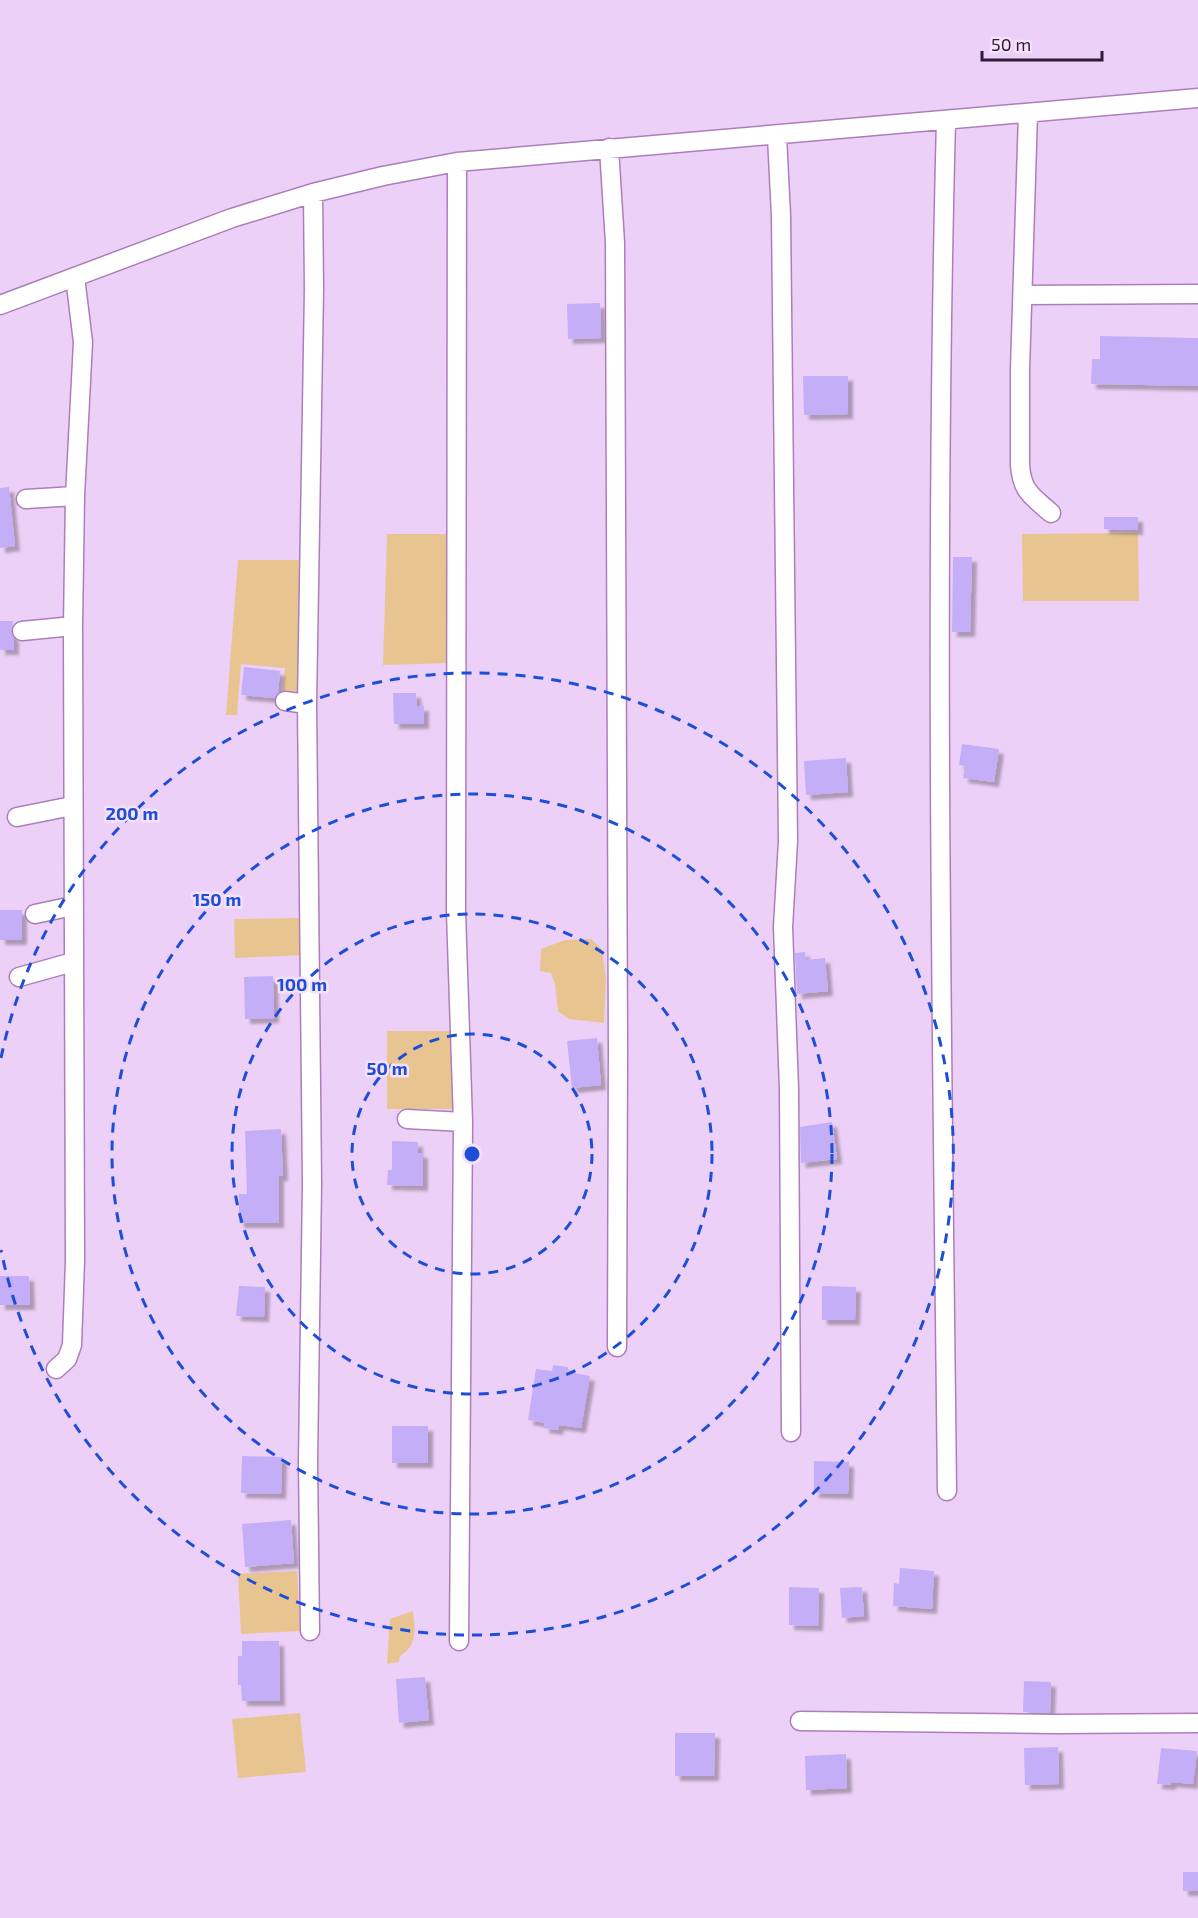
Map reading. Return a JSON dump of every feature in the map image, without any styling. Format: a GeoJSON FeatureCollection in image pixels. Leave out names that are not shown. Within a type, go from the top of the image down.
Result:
{"type":"FeatureCollection","features":[{"type":"Feature","properties":{"kind":"street"},"geometry":{"type":"LineString","coordinates":[[0,305],[232,219],[313,193],[383,176],[457,162],[1198,98]]}},
{"type":"Feature","properties":{"kind":"street"},"geometry":{"type":"LineString","coordinates":[[1028,113],[1020,370],[1021,480],[1028,493],[1051,513]]}},
{"type":"Feature","properties":{"kind":"street"},"geometry":{"type":"LineString","coordinates":[[945,120],[941,308],[939,657],[947,1491]]}},
{"type":"Feature","properties":{"kind":"street"},"geometry":{"type":"LineString","coordinates":[[777,136],[781,216],[788,817],[783,927],[789,1089],[791,1432]]}},
{"type":"Feature","properties":{"kind":"street"},"geometry":{"type":"LineString","coordinates":[[609,148],[615,243],[617,1347]]}},
{"type":"Feature","properties":{"kind":"street"},"geometry":{"type":"LineString","coordinates":[[457,162],[456,912],[463,1122],[459,1641]]}},
{"type":"Feature","properties":{"kind":"street"},"geometry":{"type":"LineString","coordinates":[[310,1631],[308,1462],[312,1183],[307,704],[314,289],[313,193]]}},
{"type":"Feature","properties":{"kind":"street"},"geometry":{"type":"LineString","coordinates":[[56,1369],[67,1359],[72,1345],[74,1313],[73,626],[75,496],[83,342],[75,277]]}},
{"type":"Feature","properties":{"kind":"street"},"geometry":{"type":"LineString","coordinates":[[1023,295],[1198,294]]}},
{"type":"Feature","properties":{"kind":"street"},"geometry":{"type":"LineString","coordinates":[[26,499],[75,496]]}},
{"type":"Feature","properties":{"kind":"street"},"geometry":{"type":"LineString","coordinates":[[21,631],[73,626]]}},
{"type":"Feature","properties":{"kind":"street"},"geometry":{"type":"LineString","coordinates":[[285,701],[307,704]]}},
{"type":"Feature","properties":{"kind":"street"},"geometry":{"type":"LineString","coordinates":[[17,817],[72,806]]}},
{"type":"Feature","properties":{"kind":"street"},"geometry":{"type":"LineString","coordinates":[[35,914],[73,906]]}},
{"type":"Feature","properties":{"kind":"street"},"geometry":{"type":"LineString","coordinates":[[19,977],[73,962]]}},
{"type":"Feature","properties":{"kind":"street"},"geometry":{"type":"LineString","coordinates":[[407,1119],[463,1122]]}},
{"type":"Feature","properties":{"kind":"street"},"geometry":{"type":"LineString","coordinates":[[800,1721],[1198,1723]]}},
{"type":"Feature","properties":{"kind":"shaded area"},"geometry":{"type":"Polygon","coordinates":[[[1138,533],[1139,601],[1023,601],[1022,534],[1138,533]]]}},
{"type":"Feature","properties":{"kind":"shaded area"},"geometry":{"type":"Polygon","coordinates":[[[387,534],[450,534],[452,663],[383,665],[387,534]]]}},
{"type":"Feature","properties":{"kind":"shaded area"},"geometry":{"type":"Polygon","coordinates":[[[238,560],[301,560],[299,692],[283,690],[285,668],[241,664],[237,715],[226,715],[238,560]]]}},
{"type":"Feature","properties":{"kind":"shaded area"},"geometry":{"type":"Polygon","coordinates":[[[304,918],[304,955],[235,958],[234,919],[304,918]]]}},
{"type":"Feature","properties":{"kind":"shaded area"},"geometry":{"type":"Polygon","coordinates":[[[591,939],[602,949],[606,978],[604,1023],[569,1019],[558,1011],[555,984],[551,973],[540,971],[541,949],[565,940],[591,939]]]}},
{"type":"Feature","properties":{"kind":"shaded area"},"geometry":{"type":"Polygon","coordinates":[[[387,1031],[454,1031],[453,1109],[387,1109],[387,1031]]]}},
{"type":"Feature","properties":{"kind":"shaded area"},"geometry":{"type":"Polygon","coordinates":[[[297,1571],[300,1631],[241,1634],[238,1574],[297,1571]]]}},
{"type":"Feature","properties":{"kind":"shaded area"},"geometry":{"type":"Polygon","coordinates":[[[413,1611],[415,1630],[413,1642],[400,1656],[399,1662],[387,1664],[390,1619],[413,1611]]]}},
{"type":"Feature","properties":{"kind":"shaded area"},"geometry":{"type":"Polygon","coordinates":[[[300,1713],[306,1772],[238,1778],[232,1719],[300,1713]]]}},
{"type":"Feature","properties":{"kind":"building"},"geometry":{"type":"Polygon","coordinates":[[[600,303],[601,338],[568,339],[567,304],[600,303]]]}},
{"type":"Feature","properties":{"kind":"building"},"geometry":{"type":"Polygon","coordinates":[[[1100,336],[1198,338],[1198,386],[1091,384],[1092,359],[1100,359],[1100,336]]]}},
{"type":"Feature","properties":{"kind":"building"},"geometry":{"type":"Polygon","coordinates":[[[803,376],[848,376],[848,414],[804,415],[803,376]]]}},
{"type":"Feature","properties":{"kind":"building"},"geometry":{"type":"Polygon","coordinates":[[[9,487],[15,546],[0,548],[0,488],[9,487]]]}},
{"type":"Feature","properties":{"kind":"building"},"geometry":{"type":"Polygon","coordinates":[[[1104,517],[1138,517],[1138,530],[1104,529],[1104,517]]]}},
{"type":"Feature","properties":{"kind":"building"},"geometry":{"type":"Polygon","coordinates":[[[953,557],[972,557],[970,632],[952,632],[953,557]]]}},
{"type":"Feature","properties":{"kind":"building"},"geometry":{"type":"Polygon","coordinates":[[[0,621],[13,621],[11,632],[14,638],[14,650],[0,650],[0,621]]]}},
{"type":"Feature","properties":{"kind":"building"},"geometry":{"type":"Polygon","coordinates":[[[244,667],[280,671],[278,693],[274,698],[241,695],[244,667]]]}},
{"type":"Feature","properties":{"kind":"building"},"geometry":{"type":"Polygon","coordinates":[[[393,693],[416,693],[417,706],[424,706],[424,724],[394,724],[393,693]]]}},
{"type":"Feature","properties":{"kind":"building"},"geometry":{"type":"Polygon","coordinates":[[[962,744],[999,749],[994,782],[963,778],[965,766],[959,765],[962,744]]]}},
{"type":"Feature","properties":{"kind":"building"},"geometry":{"type":"Polygon","coordinates":[[[846,758],[848,792],[806,795],[804,761],[846,758]]]}},
{"type":"Feature","properties":{"kind":"building"},"geometry":{"type":"Polygon","coordinates":[[[0,910],[22,910],[22,940],[0,940],[0,910]]]}},
{"type":"Feature","properties":{"kind":"building"},"geometry":{"type":"Polygon","coordinates":[[[805,952],[806,960],[825,958],[828,991],[797,994],[795,953],[805,952]]]}},
{"type":"Feature","properties":{"kind":"building"},"geometry":{"type":"Polygon","coordinates":[[[273,976],[274,1018],[245,1019],[244,977],[273,976]]]}},
{"type":"Feature","properties":{"kind":"building"},"geometry":{"type":"Polygon","coordinates":[[[597,1038],[601,1085],[572,1088],[567,1041],[597,1038]]]}},
{"type":"Feature","properties":{"kind":"building"},"geometry":{"type":"Polygon","coordinates":[[[832,1122],[837,1159],[801,1163],[800,1127],[832,1122]]]}},
{"type":"Feature","properties":{"kind":"building"},"geometry":{"type":"Polygon","coordinates":[[[281,1129],[283,1176],[279,1176],[279,1223],[239,1223],[239,1194],[247,1194],[245,1131],[281,1129]]]}},
{"type":"Feature","properties":{"kind":"building"},"geometry":{"type":"Polygon","coordinates":[[[392,1141],[418,1142],[418,1153],[423,1153],[423,1186],[387,1185],[388,1170],[392,1170],[392,1141]]]}},
{"type":"Feature","properties":{"kind":"building"},"geometry":{"type":"Polygon","coordinates":[[[0,1276],[29,1276],[30,1305],[0,1305],[0,1276]]]}},
{"type":"Feature","properties":{"kind":"building"},"geometry":{"type":"Polygon","coordinates":[[[239,1286],[265,1287],[264,1317],[236,1316],[239,1286]]]}},
{"type":"Feature","properties":{"kind":"building"},"geometry":{"type":"Polygon","coordinates":[[[822,1286],[856,1287],[855,1320],[822,1320],[822,1286]]]}},
{"type":"Feature","properties":{"kind":"building"},"geometry":{"type":"Polygon","coordinates":[[[553,1365],[568,1367],[568,1372],[590,1376],[581,1428],[559,1425],[558,1430],[544,1428],[545,1423],[528,1420],[536,1369],[552,1371],[553,1365]]]}},
{"type":"Feature","properties":{"kind":"building"},"geometry":{"type":"Polygon","coordinates":[[[392,1426],[428,1426],[428,1463],[392,1463],[392,1426]]]}},
{"type":"Feature","properties":{"kind":"building"},"geometry":{"type":"Polygon","coordinates":[[[242,1456],[282,1457],[281,1494],[241,1493],[242,1456]]]}},
{"type":"Feature","properties":{"kind":"building"},"geometry":{"type":"Polygon","coordinates":[[[814,1461],[849,1462],[848,1494],[814,1493],[814,1461]]]}},
{"type":"Feature","properties":{"kind":"building"},"geometry":{"type":"Polygon","coordinates":[[[291,1520],[294,1563],[245,1567],[242,1524],[291,1520]]]}},
{"type":"Feature","properties":{"kind":"building"},"geometry":{"type":"Polygon","coordinates":[[[900,1568],[934,1571],[932,1609],[893,1606],[894,1583],[899,1584],[900,1568]]]}},
{"type":"Feature","properties":{"kind":"building"},"geometry":{"type":"Polygon","coordinates":[[[789,1587],[819,1588],[818,1626],[789,1625],[789,1587]]]}},
{"type":"Feature","properties":{"kind":"building"},"geometry":{"type":"Polygon","coordinates":[[[862,1587],[864,1616],[842,1618],[840,1588],[862,1587]]]}},
{"type":"Feature","properties":{"kind":"building"},"geometry":{"type":"Polygon","coordinates":[[[242,1641],[279,1641],[280,1701],[242,1701],[241,1685],[238,1685],[238,1656],[242,1656],[242,1641]]]}},
{"type":"Feature","properties":{"kind":"building"},"geometry":{"type":"Polygon","coordinates":[[[425,1677],[429,1720],[399,1723],[396,1679],[425,1677]]]}},
{"type":"Feature","properties":{"kind":"building"},"geometry":{"type":"Polygon","coordinates":[[[1024,1681],[1051,1682],[1050,1713],[1023,1712],[1024,1681]]]}},
{"type":"Feature","properties":{"kind":"building"},"geometry":{"type":"Polygon","coordinates":[[[675,1733],[715,1733],[714,1776],[675,1776],[675,1733]]]}},
{"type":"Feature","properties":{"kind":"building"},"geometry":{"type":"Polygon","coordinates":[[[1058,1747],[1059,1784],[1025,1785],[1024,1748],[1058,1747]]]}},
{"type":"Feature","properties":{"kind":"building"},"geometry":{"type":"Polygon","coordinates":[[[1161,1748],[1197,1751],[1193,1784],[1171,1782],[1171,1785],[1157,1784],[1161,1748]]]}},
{"type":"Feature","properties":{"kind":"building"},"geometry":{"type":"Polygon","coordinates":[[[846,1754],[847,1788],[806,1790],[805,1756],[846,1754]]]}},
{"type":"Feature","properties":{"kind":"building"},"geometry":{"type":"Polygon","coordinates":[[[1183,1872],[1198,1872],[1198,1891],[1183,1891],[1183,1872]]]}}]}
